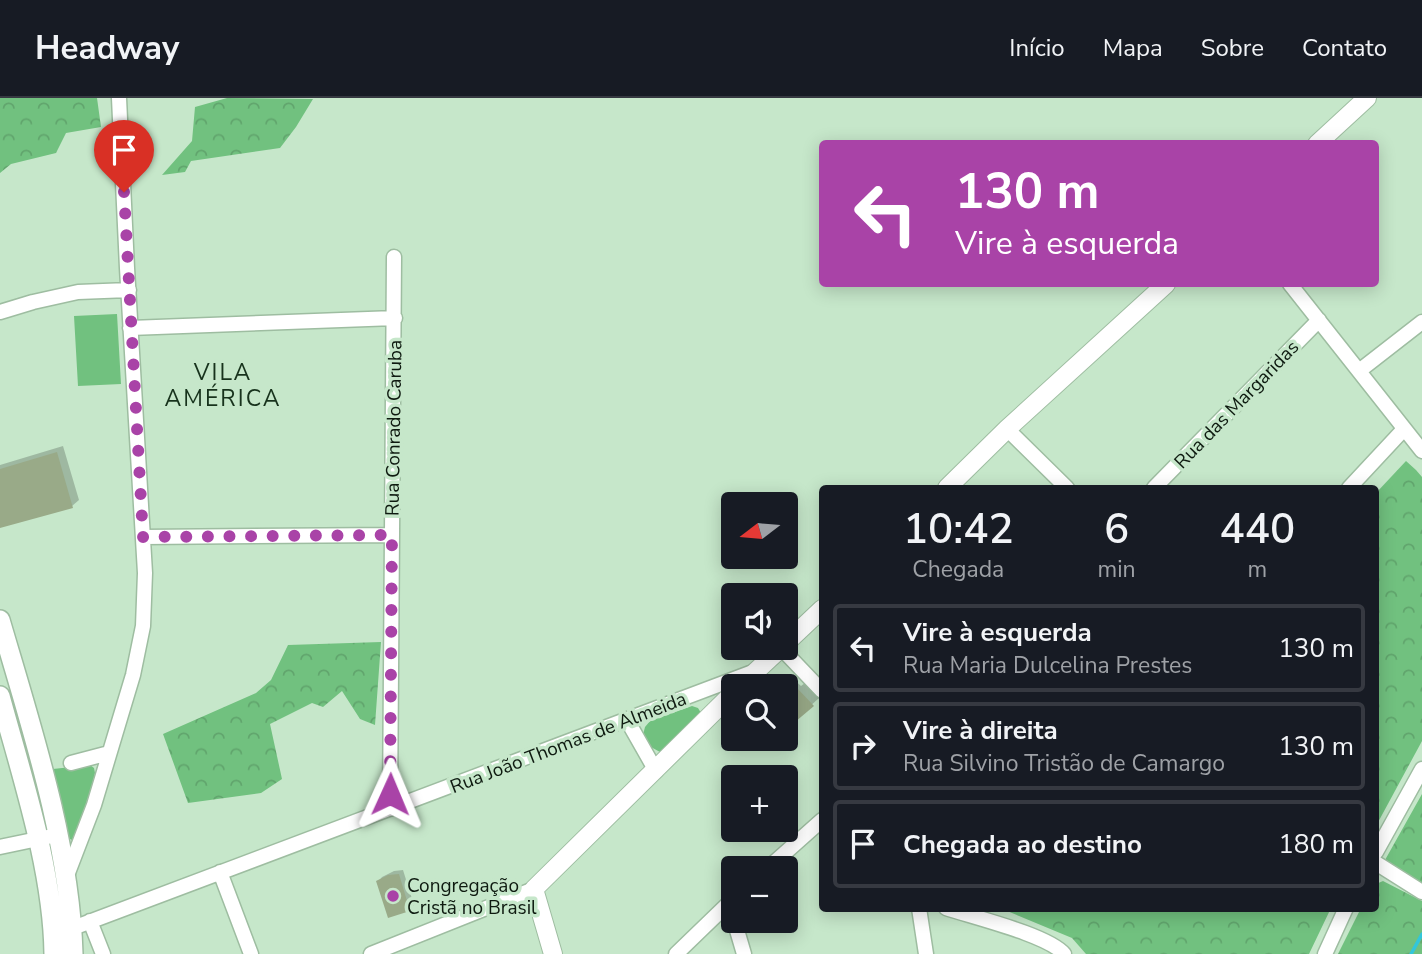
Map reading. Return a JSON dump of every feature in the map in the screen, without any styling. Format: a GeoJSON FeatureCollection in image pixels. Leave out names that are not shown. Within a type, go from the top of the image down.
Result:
{"type":"FeatureCollection","features":[{"type":"Feature","properties":{"kind":"main road"},"geometry":{"type":"LineString","coordinates":[[0,620],[8,677],[44,778],[48,837],[47,883],[68,935]]}},
{"type":"Feature","properties":{"kind":"main road"},"geometry":{"type":"LineString","coordinates":[[0,696],[48,837],[66,879],[68,935],[72,954]]}},
{"type":"Feature","properties":{"kind":"street"},"geometry":{"type":"LineString","coordinates":[[66,879],[94,805],[133,675],[143,626],[145,573],[119,98]]}},
{"type":"Feature","properties":{"kind":"street"},"geometry":{"type":"LineString","coordinates":[[1321,140],[1367,98]]}},
{"type":"Feature","properties":{"kind":"street","name":"Rua Conrado Caruba"},"geometry":{"type":"LineString","coordinates":[[390,809],[394,257]]}},
{"type":"Feature","properties":{"kind":"street"},"geometry":{"type":"LineString","coordinates":[[950,485],[1007,429],[1163,287]]}},
{"type":"Feature","properties":{"kind":"street"},"geometry":{"type":"LineString","coordinates":[[1292,287],[1422,451]]}},
{"type":"Feature","properties":{"kind":"street"},"geometry":{"type":"LineString","coordinates":[[0,312],[79,292],[129,290]]}},
{"type":"Feature","properties":{"kind":"street"},"geometry":{"type":"LineString","coordinates":[[130,328],[394,318]]}},
{"type":"Feature","properties":{"kind":"street","name":"Rua das Margaridas"},"geometry":{"type":"LineString","coordinates":[[1157,485],[1319,320]]}},
{"type":"Feature","properties":{"kind":"street"},"geometry":{"type":"LineString","coordinates":[[1359,371],[1422,322]]}},
{"type":"Feature","properties":{"kind":"street"},"geometry":{"type":"LineString","coordinates":[[1007,429],[1064,485]]}},
{"type":"Feature","properties":{"kind":"street"},"geometry":{"type":"LineString","coordinates":[[1352,485],[1404,429]]}},
{"type":"Feature","properties":{"kind":"street"},"geometry":{"type":"LineString","coordinates":[[143,537],[392,535]]}},
{"type":"Feature","properties":{"kind":"street"},"geometry":{"type":"LineString","coordinates":[[798,632],[819,612]]}},
{"type":"Feature","properties":{"kind":"street","name":"Rua João Thomas de Almeida"},"geometry":{"type":"LineString","coordinates":[[68,935],[220,873],[754,672],[768,660]]}},
{"type":"Feature","properties":{"kind":"street"},"geometry":{"type":"LineString","coordinates":[[792,660],[819,688]]}},
{"type":"Feature","properties":{"kind":"street"},"geometry":{"type":"LineString","coordinates":[[371,954],[390,950],[534,889],[721,705]]}},
{"type":"Feature","properties":{"kind":"street"},"geometry":{"type":"LineString","coordinates":[[627,720],[656,771]]}},
{"type":"Feature","properties":{"kind":"street"},"geometry":{"type":"LineString","coordinates":[[71,763],[109,753]]}},
{"type":"Feature","properties":{"kind":"street"},"geometry":{"type":"LineString","coordinates":[[1379,847],[1422,769]]}},
{"type":"Feature","properties":{"kind":"street"},"geometry":{"type":"LineString","coordinates":[[782,856],[819,823]]}},
{"type":"Feature","properties":{"kind":"street"},"geometry":{"type":"LineString","coordinates":[[0,847],[48,837]]}},
{"type":"Feature","properties":{"kind":"street"},"geometry":{"type":"LineString","coordinates":[[1379,865],[1422,892]]}},
{"type":"Feature","properties":{"kind":"street"},"geometry":{"type":"LineString","coordinates":[[220,873],[251,954]]}},
{"type":"Feature","properties":{"kind":"street"},"geometry":{"type":"LineString","coordinates":[[534,889],[553,954]]}},
{"type":"Feature","properties":{"kind":"street"},"geometry":{"type":"LineString","coordinates":[[676,954],[721,911]]}},
{"type":"Feature","properties":{"kind":"street"},"geometry":{"type":"LineString","coordinates":[[920,912],[926,954]]}},
{"type":"Feature","properties":{"kind":"street"},"geometry":{"type":"LineString","coordinates":[[958,912],[1042,939],[1064,954]]}},
{"type":"Feature","properties":{"kind":"street"},"geometry":{"type":"LineString","coordinates":[[1325,954],[1344,912]]}},
{"type":"Feature","properties":{"kind":"street"},"geometry":{"type":"LineString","coordinates":[[738,933],[744,954]]}},
{"type":"Feature","properties":{"kind":"street"},"geometry":{"type":"LineString","coordinates":[[68,935],[103,954]]}},
{"type":"Feature","properties":{"kind":"green space"},"geometry":{"type":"Polygon","coordinates":[[[0,98],[97,98],[101,127],[66,133],[56,153],[11,164],[0,173],[0,98]]]}},
{"type":"Feature","properties":{"kind":"green space"},"geometry":{"type":"Polygon","coordinates":[[[227,98],[313,99],[280,148],[191,161],[185,172],[162,175],[192,141],[195,107],[227,98]]]}},
{"type":"Feature","properties":{"kind":"green space"},"geometry":{"type":"Polygon","coordinates":[[[117,314],[121,384],[78,386],[74,316],[117,314]]]}},
{"type":"Feature","properties":{"kind":"green space"},"geometry":{"type":"Polygon","coordinates":[[[1406,461],[1422,477],[1422,741],[1379,820],[1379,490],[1406,461]]]}},
{"type":"Feature","properties":{"kind":"green space"},"geometry":{"type":"Polygon","coordinates":[[[381,642],[375,725],[360,719],[342,691],[323,707],[312,703],[270,724],[282,779],[261,793],[188,803],[163,734],[256,693],[271,680],[288,645],[381,642]]]}},
{"type":"Feature","properties":{"kind":"green space"},"geometry":{"type":"Polygon","coordinates":[[[692,706],[698,708],[701,713],[668,750],[660,752],[649,746],[643,735],[650,721],[692,706]]]}},
{"type":"Feature","properties":{"kind":"green space"},"geometry":{"type":"Polygon","coordinates":[[[90,765],[95,773],[80,835],[72,840],[66,837],[53,769],[90,765]]]}},
{"type":"Feature","properties":{"kind":"green space"},"geometry":{"type":"Polygon","coordinates":[[[1422,794],[1422,885],[1387,864],[1385,860],[1422,794]]]}},
{"type":"Feature","properties":{"kind":"green space"},"geometry":{"type":"Polygon","coordinates":[[[1383,881],[1422,901],[1422,954],[1338,954],[1359,912],[1379,912],[1379,883],[1383,881]]]}},
{"type":"Feature","properties":{"kind":"green space"},"geometry":{"type":"Polygon","coordinates":[[[1010,912],[1329,912],[1309,954],[1086,954],[1072,938],[1010,912]]]}},
{"type":"Feature","properties":{"kind":"building"},"geometry":{"type":"Polygon","coordinates":[[[57,452],[73,508],[0,528],[0,469],[57,452]]]}},
{"type":"Feature","properties":{"kind":"building"},"geometry":{"type":"Polygon","coordinates":[[[798,689],[814,706],[798,719],[798,689]]]}},
{"type":"Feature","properties":{"kind":"building","name":"Congregação Cristã no Brasil"},"geometry":{"type":"Polygon","coordinates":[[[399,874],[410,911],[388,918],[376,881],[388,875],[399,874]]]}},
{"type":"Feature","properties":{"kind":"waterway"},"geometry":{"type":"LineString","coordinates":[[1411,954],[1422,934]]}},
{"type":"Feature","properties":{"kind":"place","name":"Congregação Cristã no Brasil"},"geometry":{"type":"Point","coordinates":[393,896]}},
{"type":"Feature","properties":{"kind":"district","name":"VILA AMÉRICA"},"geometry":{"type":"Point","coordinates":[223,385]}},
{"type":"Feature","properties":{"kind":"route"},"geometry":{"type":"LineString","coordinates":[[124,192],[143,537],[392,535],[390,794]]}}]}
